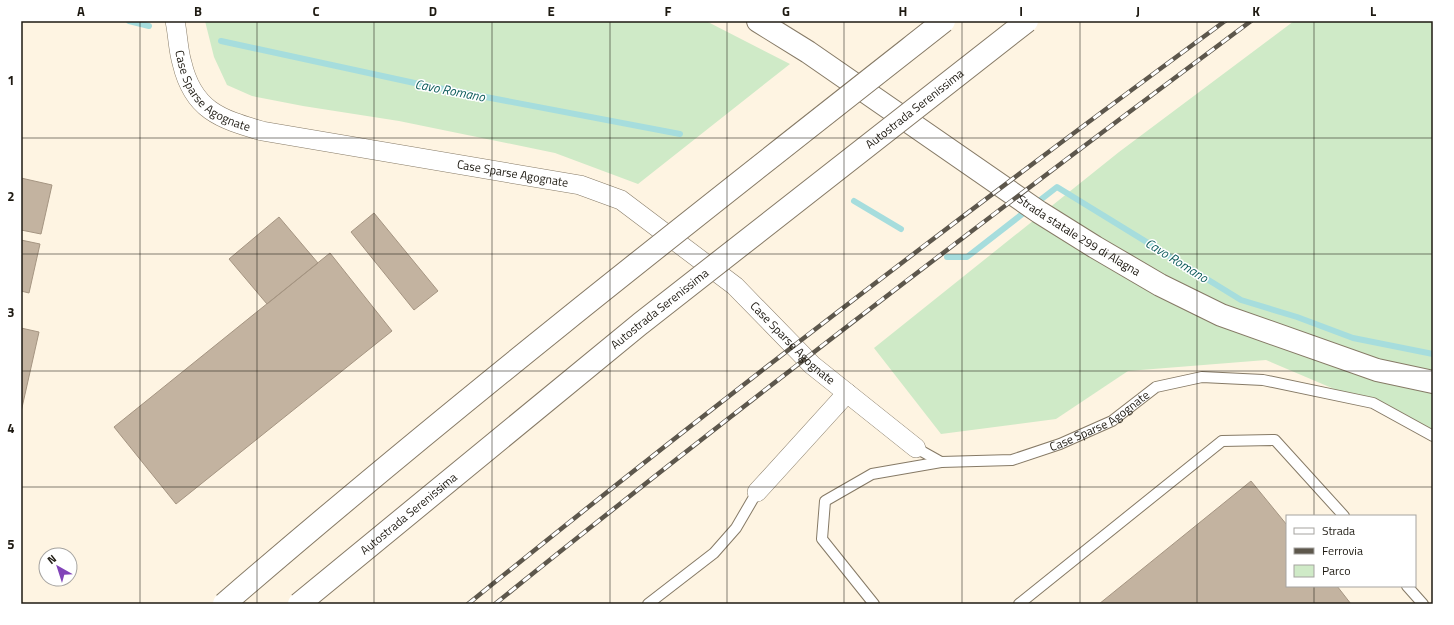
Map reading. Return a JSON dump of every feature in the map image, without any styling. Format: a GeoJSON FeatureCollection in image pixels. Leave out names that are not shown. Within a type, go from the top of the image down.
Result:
{"type":"FeatureCollection","features":[{"type":"Feature","properties":{"kind":"main road","name":"Strada statale 299 di Alagna"},"geometry":{"type":"LineString","coordinates":[[758,21],[808,52],[1031,207],[1160,286],[1221,315],[1377,370],[1433,382]]}},
{"type":"Feature","properties":{"kind":"main road"},"geometry":{"type":"LineString","coordinates":[[224,604],[610,284],[944,21]]}},
{"type":"Feature","properties":{"kind":"main road","name":"Autostrada Serenissima"},"geometry":{"type":"LineString","coordinates":[[299,604],[640,324],[1027,21]]}},
{"type":"Feature","properties":{"kind":"street","name":"Case Sparse Agognate"},"geometry":{"type":"LineString","coordinates":[[175,21],[182,63],[191,90],[209,110],[229,122],[262,132],[580,185],[621,200],[735,286],[812,365],[916,448]]}},
{"type":"Feature","properties":{"kind":"street","name":"Case Sparse Agognate"},"geometry":{"type":"LineString","coordinates":[[757,492],[848,393]]}},
{"type":"Feature","properties":{"kind":"lane","name":"Case Sparse Agognate"},"geometry":{"type":"LineString","coordinates":[[916,448],[941,462],[1012,460],[1060,444],[1112,421],[1156,388],[1202,376],[1262,380],[1373,403],[1433,436]]}},
{"type":"Feature","properties":{"kind":"lane"},"geometry":{"type":"LineString","coordinates":[[1019,604],[1222,441],[1276,440],[1343,515]]}},
{"type":"Feature","properties":{"kind":"lane"},"geometry":{"type":"LineString","coordinates":[[874,604],[822,539],[825,501],[872,474],[941,462]]}},
{"type":"Feature","properties":{"kind":"lane"},"geometry":{"type":"LineString","coordinates":[[648,604],[714,553],[736,528],[757,492]]}},
{"type":"Feature","properties":{"kind":"lane"},"geometry":{"type":"LineString","coordinates":[[1407,587],[1423,604]]}},
{"type":"Feature","properties":{"kind":"green space"},"geometry":{"type":"Polygon","coordinates":[[[205,21],[706,21],[790,64],[638,184],[555,153],[399,121],[303,106],[252,96],[227,85],[214,57],[205,21]]]}},
{"type":"Feature","properties":{"kind":"green space"},"geometry":{"type":"Polygon","coordinates":[[[1294,21],[1433,21],[1433,431],[1266,360],[1128,371],[1056,419],[941,434],[874,348],[1119,152],[1294,21]]]}},
{"type":"Feature","properties":{"kind":"building"},"geometry":{"type":"Polygon","coordinates":[[[21,178],[52,185],[41,234],[21,230],[21,178]]]}},
{"type":"Feature","properties":{"kind":"building"},"geometry":{"type":"Polygon","coordinates":[[[374,213],[438,291],[414,310],[351,232],[374,213]]]}},
{"type":"Feature","properties":{"kind":"building"},"geometry":{"type":"Polygon","coordinates":[[[279,217],[318,263],[267,304],[229,259],[279,217]]]}},
{"type":"Feature","properties":{"kind":"building"},"geometry":{"type":"Polygon","coordinates":[[[21,240],[40,244],[29,293],[21,291],[21,240]]]}},
{"type":"Feature","properties":{"kind":"building"},"geometry":{"type":"Polygon","coordinates":[[[330,253],[392,331],[176,504],[114,427],[330,253]]]}},
{"type":"Feature","properties":{"kind":"building"},"geometry":{"type":"Polygon","coordinates":[[[21,328],[39,332],[21,412],[21,328]]]}},
{"type":"Feature","properties":{"kind":"building"},"geometry":{"type":"Polygon","coordinates":[[[1251,481],[1286,524],[1286,587],[1338,587],[1351,604],[1099,604],[1251,481]]]}},
{"type":"Feature","properties":{"kind":"waterway","name":"Cavo Romano"},"geometry":{"type":"LineString","coordinates":[[129,21],[149,26]]}},
{"type":"Feature","properties":{"kind":"waterway","name":"Cavo Romano"},"geometry":{"type":"LineString","coordinates":[[221,41],[433,87],[680,134]]}},
{"type":"Feature","properties":{"kind":"waterway","name":"Cavo Romano"},"geometry":{"type":"LineString","coordinates":[[947,257],[967,257],[1057,187],[1241,300],[1297,317],[1353,338],[1433,354]]}},
{"type":"Feature","properties":{"kind":"waterway","name":"Cavo Romano"},"geometry":{"type":"LineString","coordinates":[[854,201],[901,229]]}},
{"type":"Feature","properties":{"kind":"railway"},"geometry":{"type":"LineString","coordinates":[[468,604],[748,381],[1033,164],[1225,21]]}},
{"type":"Feature","properties":{"kind":"railway"},"geometry":{"type":"LineString","coordinates":[[495,604],[681,455],[870,309],[1251,21]]}}]}
